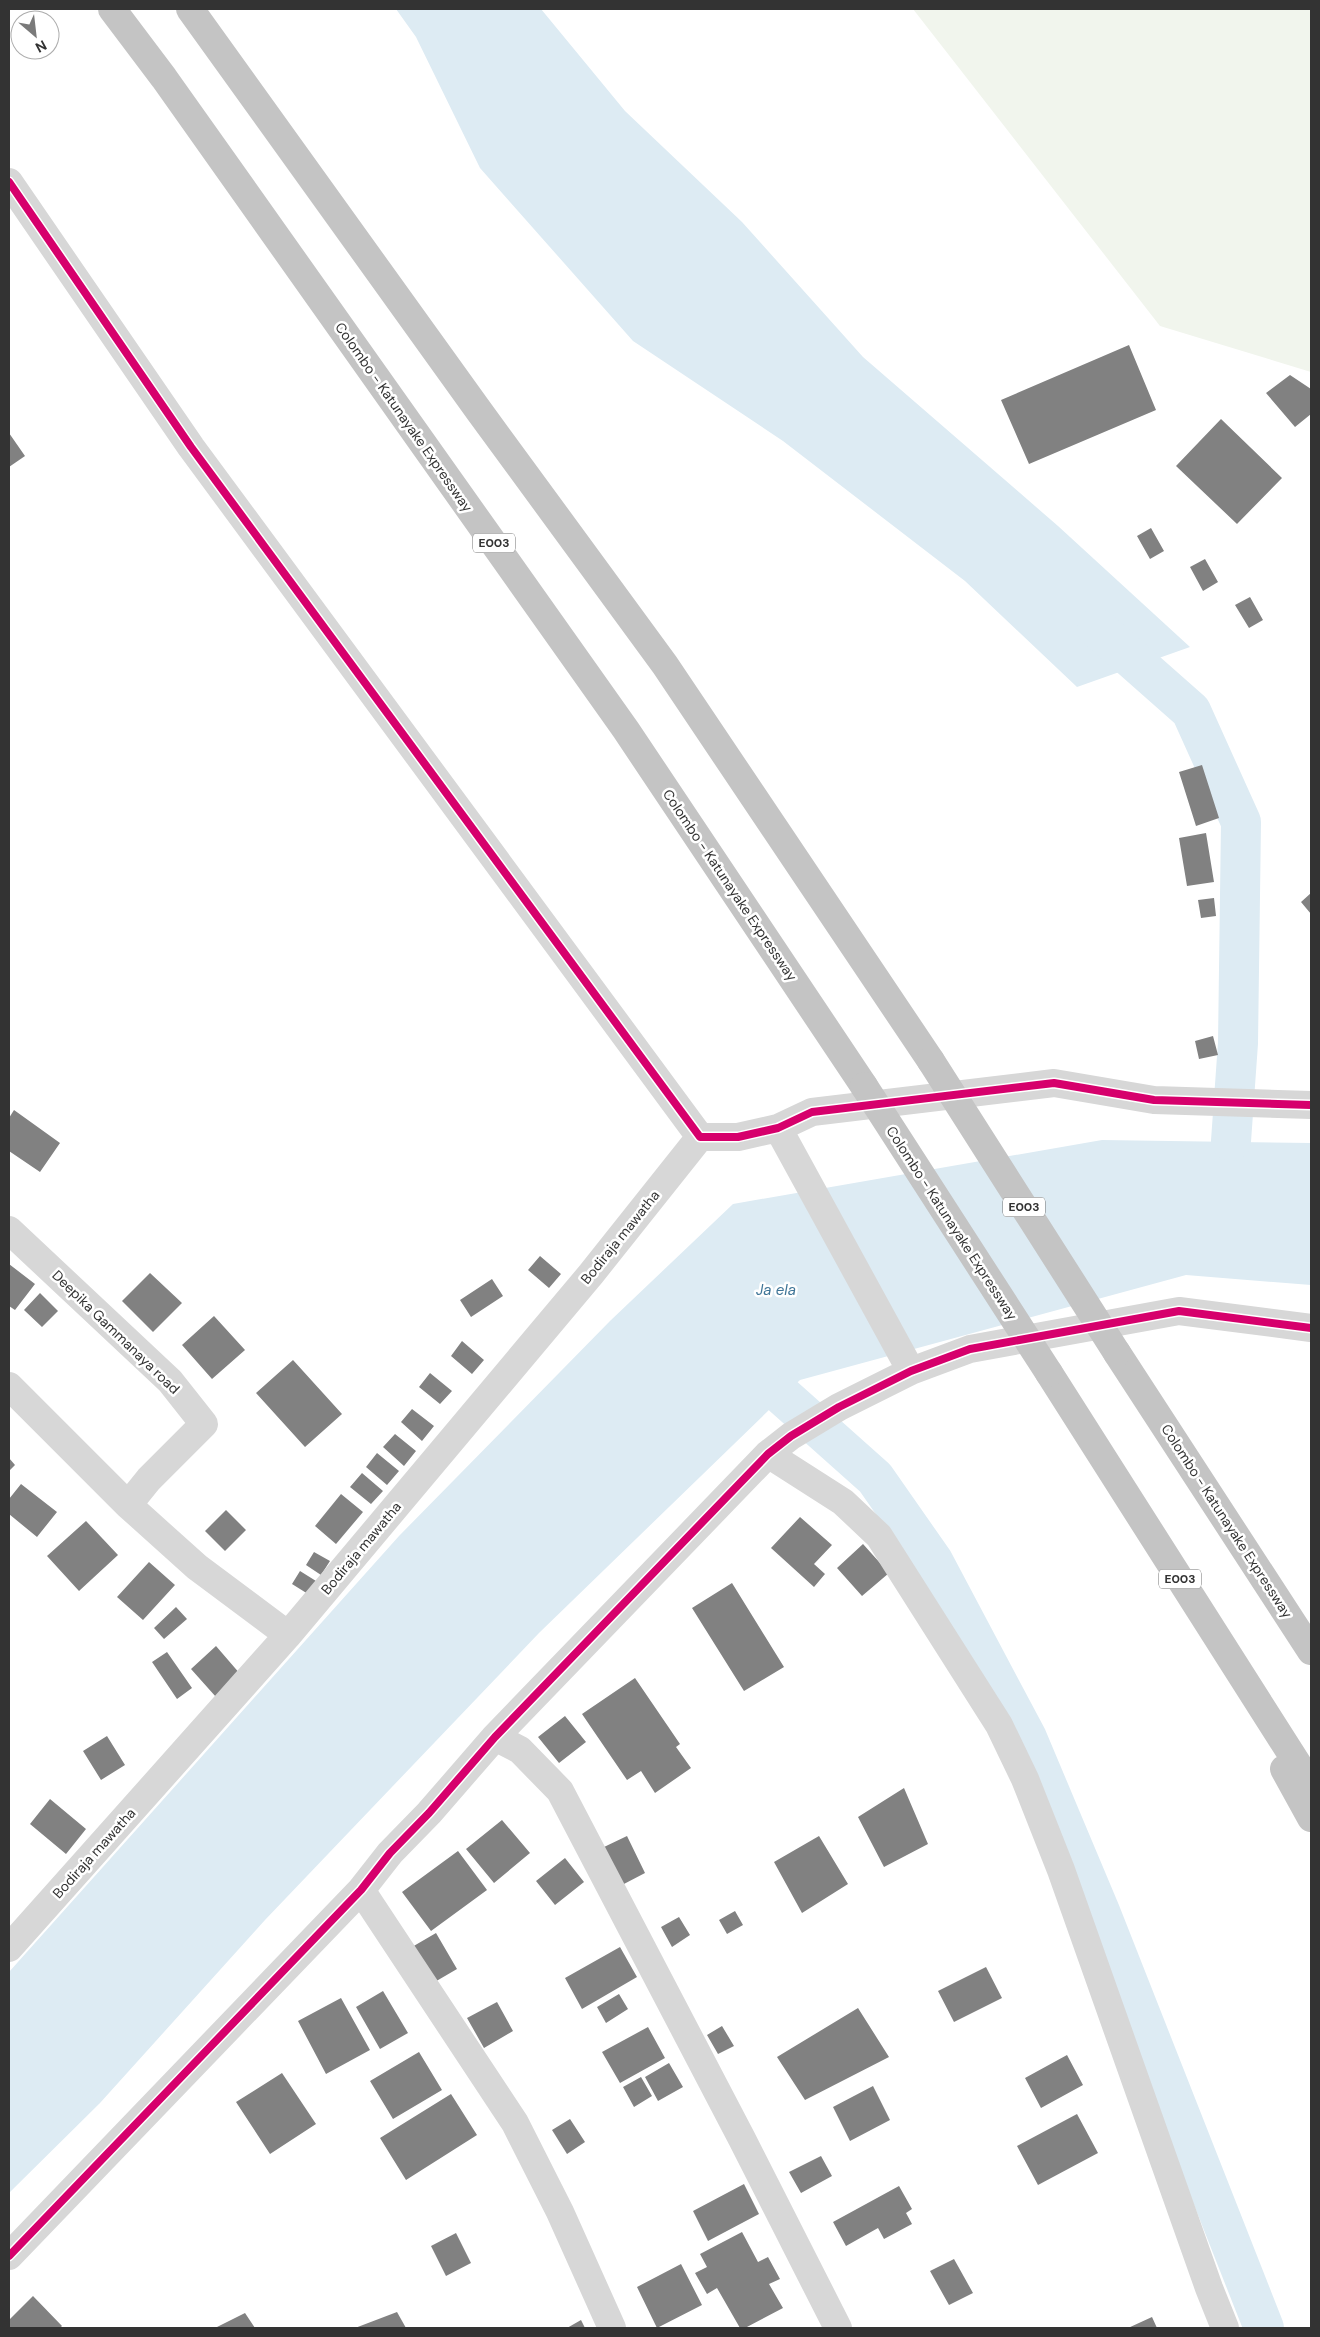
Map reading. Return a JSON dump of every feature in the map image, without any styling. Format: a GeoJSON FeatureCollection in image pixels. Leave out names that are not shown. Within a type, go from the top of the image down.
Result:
{"type":"FeatureCollection","features":[{"type":"Feature","properties":{"kind":"highway","name":"Colombo - Katunayake Expressway"},"geometry":{"type":"LineString","coordinates":[[112,9],[164,78],[626,730],[864,1086],[1311,1785]]}},
{"type":"Feature","properties":{"kind":"highway","name":"Colombo - Katunayake Expressway"},"geometry":{"type":"LineString","coordinates":[[190,9],[479,411],[665,665],[931,1061],[1117,1353],[1311,1651]]}},
{"type":"Feature","properties":{"kind":"highway"},"geometry":{"type":"LineString","coordinates":[[1165,1554],[1311,1818]]}},
{"type":"Feature","properties":{"kind":"street"},"geometry":{"type":"LineString","coordinates":[[9,182],[191,447],[700,1138],[738,1137],[778,1128],[812,1112],[1054,1083],[1154,1100],[1311,1104]]}},
{"type":"Feature","properties":{"kind":"street"},"geometry":{"type":"LineString","coordinates":[[778,1128],[911,1371]]}},
{"type":"Feature","properties":{"kind":"street","name":"Bodiraja mawatha"},"geometry":{"type":"LineString","coordinates":[[9,1948],[288,1635],[591,1274],[700,1138]]}},
{"type":"Feature","properties":{"kind":"street","name":"Deepika Gammanaya road"},"geometry":{"type":"LineString","coordinates":[[9,1230],[170,1381],[204,1424],[149,1479],[128,1505]]}},
{"type":"Feature","properties":{"kind":"street"},"geometry":{"type":"LineString","coordinates":[[9,2256],[360,1890],[496,1737],[768,1454],[791,1436],[839,1407],[911,1371],[970,1349],[1179,1311],[1311,1328]]}},
{"type":"Feature","properties":{"kind":"street"},"geometry":{"type":"LineString","coordinates":[[9,1386],[128,1505],[197,1567],[288,1635]]}},
{"type":"Feature","properties":{"kind":"street"},"geometry":{"type":"LineString","coordinates":[[768,1454],[843,1502],[879,1536],[999,1725],[1026,1779],[1061,1870],[1205,2278],[1225,2328]]}},
{"type":"Feature","properties":{"kind":"street"},"geometry":{"type":"LineString","coordinates":[[496,1737],[520,1750],[560,1792],[742,2139],[838,2328]]}},
{"type":"Feature","properties":{"kind":"street"},"geometry":{"type":"LineString","coordinates":[[360,1890],[515,2123],[560,2212],[612,2328]]}},
{"type":"Feature","properties":{"kind":"shaded area"},"geometry":{"type":"Polygon","coordinates":[[[913,9],[1311,9],[1311,372],[1160,326],[913,9]]]}},
{"type":"Feature","properties":{"kind":"water"},"geometry":{"type":"Polygon","coordinates":[[[396,9],[541,9],[625,111],[742,222],[863,357],[1058,526],[1190,647],[1077,687],[965,581],[783,441],[633,341],[480,168],[416,37],[396,9]]]}},
{"type":"Feature","properties":{"kind":"water","name":"Ja ela"},"geometry":{"type":"Polygon","coordinates":[[[1102,1140],[1311,1143],[1311,1285],[1186,1275],[800,1380],[539,1633],[265,1920],[100,2103],[9,2193],[9,1972],[399,1536],[610,1321],[733,1204],[1102,1140]]]}},
{"type":"Feature","properties":{"kind":"building"},"geometry":{"type":"Polygon","coordinates":[[[1129,345],[1156,410],[1029,464],[1001,400],[1129,345]]]}},
{"type":"Feature","properties":{"kind":"building"},"geometry":{"type":"Polygon","coordinates":[[[1290,375],[1311,389],[1311,414],[1295,427],[1266,393],[1290,375]]]}},
{"type":"Feature","properties":{"kind":"building"},"geometry":{"type":"Polygon","coordinates":[[[1221,419],[1282,478],[1237,524],[1176,466],[1221,419]]]}},
{"type":"Feature","properties":{"kind":"building"},"geometry":{"type":"Polygon","coordinates":[[[9,433],[25,456],[9,467],[9,433]]]}},
{"type":"Feature","properties":{"kind":"building"},"geometry":{"type":"Polygon","coordinates":[[[1151,528],[1164,551],[1150,559],[1137,536],[1151,528]]]}},
{"type":"Feature","properties":{"kind":"building"},"geometry":{"type":"Polygon","coordinates":[[[1205,559],[1218,582],[1203,591],[1190,567],[1205,559]]]}},
{"type":"Feature","properties":{"kind":"building"},"geometry":{"type":"Polygon","coordinates":[[[1250,597],[1263,620],[1249,628],[1235,605],[1250,597]]]}},
{"type":"Feature","properties":{"kind":"building"},"geometry":{"type":"Polygon","coordinates":[[[1202,765],[1219,818],[1196,826],[1179,772],[1202,765]]]}},
{"type":"Feature","properties":{"kind":"building"},"geometry":{"type":"Polygon","coordinates":[[[1206,833],[1214,882],[1187,886],[1179,838],[1206,833]]]}},
{"type":"Feature","properties":{"kind":"building"},"geometry":{"type":"Polygon","coordinates":[[[1311,893],[1311,914],[1301,902],[1311,893]]]}},
{"type":"Feature","properties":{"kind":"building"},"geometry":{"type":"Polygon","coordinates":[[[1214,898],[1216,916],[1201,918],[1198,900],[1214,898]]]}},
{"type":"Feature","properties":{"kind":"building"},"geometry":{"type":"Polygon","coordinates":[[[1213,1036],[1218,1055],[1199,1059],[1195,1041],[1213,1036]]]}},
{"type":"Feature","properties":{"kind":"building"},"geometry":{"type":"Polygon","coordinates":[[[14,1110],[60,1143],[40,1172],[9,1151],[9,1118],[14,1110]]]}},
{"type":"Feature","properties":{"kind":"building"},"geometry":{"type":"Polygon","coordinates":[[[540,1256],[561,1274],[549,1288],[528,1270],[540,1256]]]}},
{"type":"Feature","properties":{"kind":"building"},"geometry":{"type":"Polygon","coordinates":[[[9,1264],[35,1284],[15,1310],[9,1306],[9,1264]]]}},
{"type":"Feature","properties":{"kind":"building"},"geometry":{"type":"Polygon","coordinates":[[[150,1273],[182,1303],[153,1332],[122,1301],[150,1273]]]}},
{"type":"Feature","properties":{"kind":"building"},"geometry":{"type":"Polygon","coordinates":[[[492,1279],[503,1296],[471,1317],[460,1300],[492,1279]]]}},
{"type":"Feature","properties":{"kind":"building"},"geometry":{"type":"Polygon","coordinates":[[[40,1293],[58,1311],[42,1327],[24,1310],[40,1293]]]}},
{"type":"Feature","properties":{"kind":"building"},"geometry":{"type":"Polygon","coordinates":[[[214,1316],[245,1350],[212,1379],[182,1345],[214,1316]]]}},
{"type":"Feature","properties":{"kind":"building"},"geometry":{"type":"Polygon","coordinates":[[[462,1341],[484,1360],[472,1374],[451,1356],[462,1341]]]}},
{"type":"Feature","properties":{"kind":"building"},"geometry":{"type":"Polygon","coordinates":[[[293,1360],[342,1414],[305,1447],[256,1393],[293,1360]]]}},
{"type":"Feature","properties":{"kind":"building"},"geometry":{"type":"Polygon","coordinates":[[[430,1373],[452,1391],[440,1404],[419,1387],[430,1373]]]}},
{"type":"Feature","properties":{"kind":"building"},"geometry":{"type":"Polygon","coordinates":[[[412,1409],[434,1426],[422,1441],[401,1422],[412,1409]]]}},
{"type":"Feature","properties":{"kind":"building"},"geometry":{"type":"Polygon","coordinates":[[[395,1434],[416,1451],[404,1466],[383,1447],[395,1434]]]}},
{"type":"Feature","properties":{"kind":"building"},"geometry":{"type":"Polygon","coordinates":[[[377,1453],[399,1471],[387,1485],[366,1467],[377,1453]]]}},
{"type":"Feature","properties":{"kind":"building"},"geometry":{"type":"Polygon","coordinates":[[[9,1458],[15,1465],[9,1471],[9,1458]]]}},
{"type":"Feature","properties":{"kind":"building"},"geometry":{"type":"Polygon","coordinates":[[[362,1473],[383,1491],[371,1504],[350,1487],[362,1473]]]}},
{"type":"Feature","properties":{"kind":"building"},"geometry":{"type":"Polygon","coordinates":[[[21,1484],[57,1512],[37,1537],[9,1514],[9,1499],[21,1484]]]}},
{"type":"Feature","properties":{"kind":"building"},"geometry":{"type":"Polygon","coordinates":[[[341,1494],[363,1512],[336,1544],[315,1526],[341,1494]]]}},
{"type":"Feature","properties":{"kind":"building"},"geometry":{"type":"Polygon","coordinates":[[[226,1510],[246,1530],[225,1551],[205,1531],[226,1510]]]}},
{"type":"Feature","properties":{"kind":"building"},"geometry":{"type":"Polygon","coordinates":[[[800,1517],[832,1545],[814,1564],[825,1574],[814,1587],[771,1548],[800,1517]]]}},
{"type":"Feature","properties":{"kind":"building"},"geometry":{"type":"Polygon","coordinates":[[[86,1521],[118,1555],[79,1591],[47,1556],[86,1521]]]}},
{"type":"Feature","properties":{"kind":"building"},"geometry":{"type":"Polygon","coordinates":[[[863,1544],[889,1573],[862,1596],[837,1568],[863,1544]]]}},
{"type":"Feature","properties":{"kind":"building"},"geometry":{"type":"Polygon","coordinates":[[[314,1552],[330,1561],[321,1575],[306,1565],[314,1552]]]}},
{"type":"Feature","properties":{"kind":"building"},"geometry":{"type":"Polygon","coordinates":[[[149,1562],[175,1585],[143,1620],[117,1597],[149,1562]]]}},
{"type":"Feature","properties":{"kind":"building"},"geometry":{"type":"Polygon","coordinates":[[[300,1571],[316,1581],[308,1594],[292,1584],[300,1571]]]}},
{"type":"Feature","properties":{"kind":"building"},"geometry":{"type":"Polygon","coordinates":[[[732,1583],[784,1667],[744,1691],[692,1608],[732,1583]]]}},
{"type":"Feature","properties":{"kind":"building"},"geometry":{"type":"Polygon","coordinates":[[[176,1607],[187,1619],[164,1639],[154,1628],[176,1607]]]}},
{"type":"Feature","properties":{"kind":"building"},"geometry":{"type":"Polygon","coordinates":[[[216,1646],[241,1675],[216,1697],[191,1669],[216,1646]]]}},
{"type":"Feature","properties":{"kind":"building"},"geometry":{"type":"Polygon","coordinates":[[[167,1652],[192,1688],[177,1699],[152,1662],[167,1652]]]}},
{"type":"Feature","properties":{"kind":"building"},"geometry":{"type":"Polygon","coordinates":[[[635,1678],[680,1744],[676,1747],[691,1768],[655,1793],[641,1771],[627,1780],[582,1714],[635,1678]]]}},
{"type":"Feature","properties":{"kind":"building"},"geometry":{"type":"Polygon","coordinates":[[[565,1716],[586,1742],[559,1763],[538,1737],[565,1716]]]}},
{"type":"Feature","properties":{"kind":"building"},"geometry":{"type":"Polygon","coordinates":[[[107,1736],[125,1765],[101,1780],[83,1751],[107,1736]]]}},
{"type":"Feature","properties":{"kind":"building"},"geometry":{"type":"Polygon","coordinates":[[[904,1788],[928,1844],[884,1867],[858,1817],[904,1788]]]}},
{"type":"Feature","properties":{"kind":"building"},"geometry":{"type":"Polygon","coordinates":[[[50,1799],[86,1829],[66,1854],[30,1824],[50,1799]]]}},
{"type":"Feature","properties":{"kind":"building"},"geometry":{"type":"Polygon","coordinates":[[[502,1820],[530,1853],[494,1883],[466,1849],[502,1820]]]}},
{"type":"Feature","properties":{"kind":"building"},"geometry":{"type":"Polygon","coordinates":[[[627,1836],[645,1873],[622,1885],[604,1847],[627,1836]]]}},
{"type":"Feature","properties":{"kind":"building"},"geometry":{"type":"Polygon","coordinates":[[[819,1836],[848,1884],[802,1913],[774,1862],[819,1836]]]}},
{"type":"Feature","properties":{"kind":"building"},"geometry":{"type":"Polygon","coordinates":[[[458,1851],[487,1890],[431,1931],[402,1892],[458,1851]]]}},
{"type":"Feature","properties":{"kind":"building"},"geometry":{"type":"Polygon","coordinates":[[[565,1858],[584,1882],[555,1905],[536,1881],[565,1858]]]}},
{"type":"Feature","properties":{"kind":"building"},"geometry":{"type":"Polygon","coordinates":[[[735,1911],[743,1925],[727,1934],[719,1920],[735,1911]]]}},
{"type":"Feature","properties":{"kind":"building"},"geometry":{"type":"Polygon","coordinates":[[[679,1917],[690,1935],[672,1947],[661,1927],[679,1917]]]}},
{"type":"Feature","properties":{"kind":"building"},"geometry":{"type":"Polygon","coordinates":[[[436,1933],[457,1969],[433,1983],[412,1947],[436,1933]]]}},
{"type":"Feature","properties":{"kind":"building"},"geometry":{"type":"Polygon","coordinates":[[[620,1947],[637,1977],[582,2009],[565,1978],[620,1947]]]}},
{"type":"Feature","properties":{"kind":"building"},"geometry":{"type":"Polygon","coordinates":[[[986,1967],[1002,1998],[954,2022],[938,1991],[986,1967]]]}},
{"type":"Feature","properties":{"kind":"building"},"geometry":{"type":"Polygon","coordinates":[[[383,1991],[408,2033],[380,2049],[356,2007],[383,1991]]]}},
{"type":"Feature","properties":{"kind":"building"},"geometry":{"type":"Polygon","coordinates":[[[619,1994],[628,2009],[606,2023],[597,2007],[619,1994]]]}},
{"type":"Feature","properties":{"kind":"building"},"geometry":{"type":"Polygon","coordinates":[[[341,1998],[370,2050],[326,2074],[298,2021],[341,1998]]]}},
{"type":"Feature","properties":{"kind":"building"},"geometry":{"type":"Polygon","coordinates":[[[497,2002],[513,2031],[484,2048],[467,2018],[497,2002]]]}},
{"type":"Feature","properties":{"kind":"building"},"geometry":{"type":"Polygon","coordinates":[[[858,2008],[889,2057],[805,2100],[777,2057],[858,2008]]]}},
{"type":"Feature","properties":{"kind":"building"},"geometry":{"type":"Polygon","coordinates":[[[722,2026],[734,2046],[718,2054],[707,2035],[722,2026]]]}},
{"type":"Feature","properties":{"kind":"building"},"geometry":{"type":"Polygon","coordinates":[[[648,2027],[665,2058],[620,2083],[602,2052],[648,2027]]]}},
{"type":"Feature","properties":{"kind":"building"},"geometry":{"type":"Polygon","coordinates":[[[419,2052],[442,2090],[393,2119],[370,2081],[419,2052]]]}},
{"type":"Feature","properties":{"kind":"building"},"geometry":{"type":"Polygon","coordinates":[[[1067,2055],[1083,2085],[1041,2108],[1025,2078],[1067,2055]]]}},
{"type":"Feature","properties":{"kind":"building"},"geometry":{"type":"Polygon","coordinates":[[[669,2063],[683,2087],[658,2101],[645,2077],[669,2063]]]}},
{"type":"Feature","properties":{"kind":"building"},"geometry":{"type":"Polygon","coordinates":[[[282,2073],[316,2124],[270,2154],[236,2102],[282,2073]]]}},
{"type":"Feature","properties":{"kind":"building"},"geometry":{"type":"Polygon","coordinates":[[[641,2077],[652,2096],[634,2107],[623,2087],[641,2077]]]}},
{"type":"Feature","properties":{"kind":"building"},"geometry":{"type":"Polygon","coordinates":[[[873,2086],[890,2120],[850,2141],[833,2107],[873,2086]]]}},
{"type":"Feature","properties":{"kind":"building"},"geometry":{"type":"Polygon","coordinates":[[[451,2094],[477,2135],[406,2180],[380,2138],[451,2094]]]}},
{"type":"Feature","properties":{"kind":"building"},"geometry":{"type":"Polygon","coordinates":[[[1077,2114],[1098,2153],[1038,2185],[1017,2146],[1077,2114]]]}},
{"type":"Feature","properties":{"kind":"building"},"geometry":{"type":"Polygon","coordinates":[[[570,2119],[585,2142],[567,2154],[552,2130],[570,2119]]]}},
{"type":"Feature","properties":{"kind":"building"},"geometry":{"type":"Polygon","coordinates":[[[821,2156],[832,2176],[801,2193],[789,2172],[821,2156]]]}},
{"type":"Feature","properties":{"kind":"building"},"geometry":{"type":"Polygon","coordinates":[[[744,2184],[759,2214],[708,2241],[693,2211],[744,2184]]]}},
{"type":"Feature","properties":{"kind":"building"},"geometry":{"type":"Polygon","coordinates":[[[899,2186],[912,2209],[906,2213],[912,2224],[884,2239],[878,2228],[846,2246],[833,2222],[899,2186]]]}},
{"type":"Feature","properties":{"kind":"building"},"geometry":{"type":"Polygon","coordinates":[[[742,2232],[758,2262],[768,2257],[780,2279],[769,2284],[783,2308],[745,2328],[740,2328],[717,2288],[707,2294],[695,2273],[707,2267],[700,2254],[742,2232]]]}},
{"type":"Feature","properties":{"kind":"building"},"geometry":{"type":"Polygon","coordinates":[[[456,2233],[471,2263],[446,2276],[431,2246],[456,2233]]]}},
{"type":"Feature","properties":{"kind":"building"},"geometry":{"type":"Polygon","coordinates":[[[954,2259],[973,2293],[949,2305],[930,2271],[954,2259]]]}},
{"type":"Feature","properties":{"kind":"building"},"geometry":{"type":"Polygon","coordinates":[[[681,2264],[702,2305],[657,2328],[637,2287],[681,2264]]]}},
{"type":"Feature","properties":{"kind":"building"},"geometry":{"type":"Polygon","coordinates":[[[33,2296],[62,2326],[60,2328],[9,2328],[9,2320],[33,2296]]]}},
{"type":"Feature","properties":{"kind":"building"},"geometry":{"type":"Polygon","coordinates":[[[397,2312],[406,2328],[355,2328],[397,2312]]]}},
{"type":"Feature","properties":{"kind":"building"},"geometry":{"type":"Polygon","coordinates":[[[245,2313],[255,2328],[215,2328],[245,2313]]]}},
{"type":"Feature","properties":{"kind":"building"},"geometry":{"type":"Polygon","coordinates":[[[1152,2317],[1157,2328],[1128,2328],[1152,2317]]]}},
{"type":"Feature","properties":{"kind":"building"},"geometry":{"type":"Polygon","coordinates":[[[581,2320],[585,2328],[567,2328],[581,2320]]]}},
{"type":"Feature","properties":{"kind":"waterway"},"geometry":{"type":"LineString","coordinates":[[1097,628],[1191,711],[1241,822],[1238,1043],[1231,1141]]}},
{"type":"Feature","properties":{"kind":"waterway"},"geometry":{"type":"LineString","coordinates":[[783,1396],[875,1478],[933,1561],[1027,1738],[1101,1914],[1264,2328]]}},
{"type":"Feature","properties":{"kind":"cycle path"},"geometry":{"type":"LineString","coordinates":[[9,182],[191,447],[700,1137],[738,1137],[778,1128],[812,1112],[1054,1083],[1154,1100],[1311,1105]]}},
{"type":"Feature","properties":{"kind":"cycle path"},"geometry":{"type":"LineString","coordinates":[[9,2256],[361,1890],[390,1853],[429,1813],[495,1737],[768,1454],[791,1436],[839,1407],[911,1371],[970,1349],[1179,1311],[1311,1328]]}}]}
